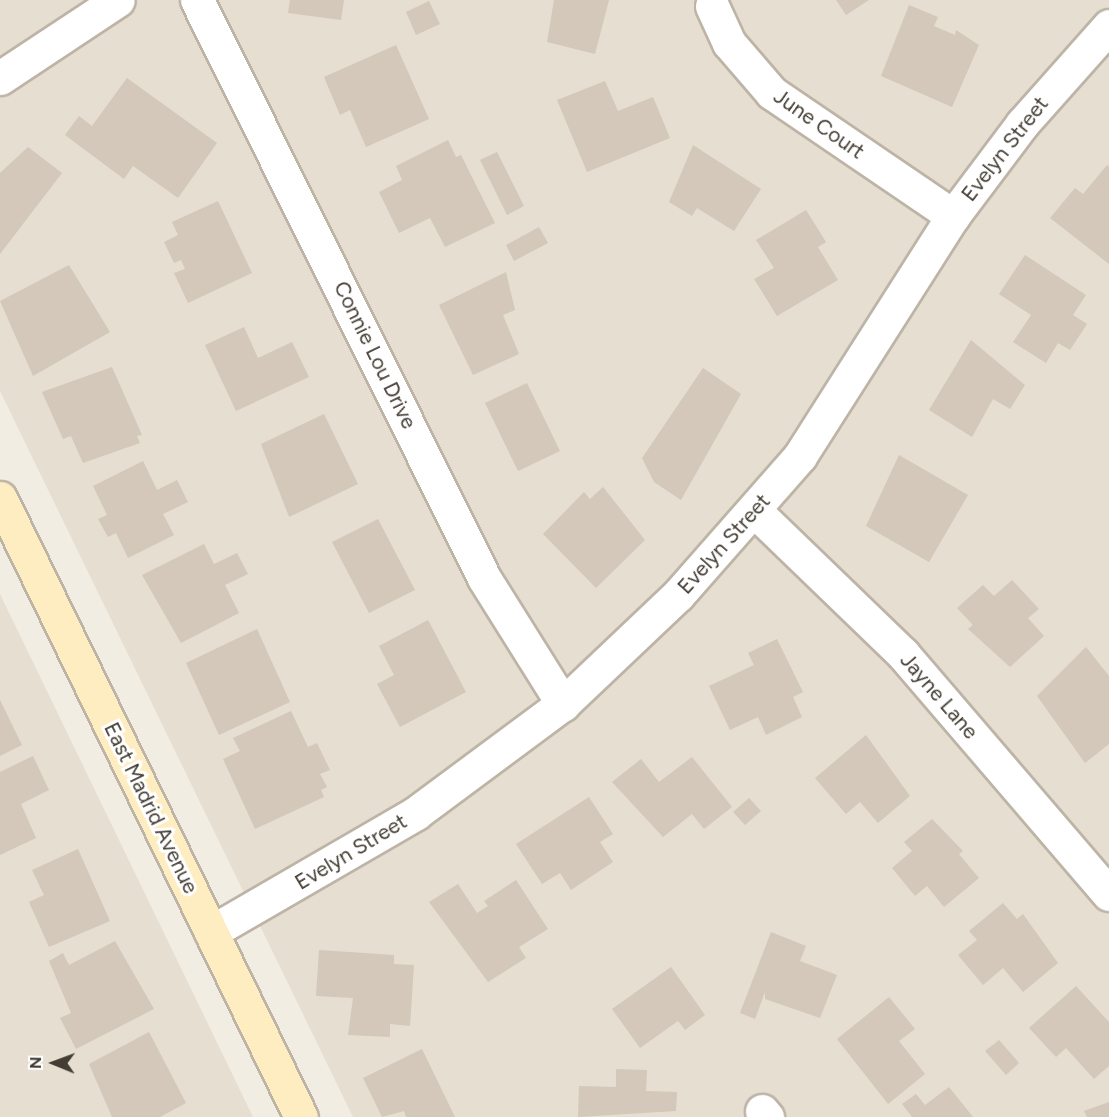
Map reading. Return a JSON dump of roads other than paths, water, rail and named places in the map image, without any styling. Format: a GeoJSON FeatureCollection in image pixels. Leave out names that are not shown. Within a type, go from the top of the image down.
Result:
{"type":"FeatureCollection","features":[{"type":"Feature","properties":{"kind":"street"},"geometry":{"type":"LineString","coordinates":[[0,78],[118,0]]}},
{"type":"Feature","properties":{"kind":"street","name":"Connie Lou Drive"},"geometry":{"type":"LineString","coordinates":[[197,0],[484,578],[563,704]]}},
{"type":"Feature","properties":{"kind":"street","name":"June Court"},"geometry":{"type":"LineString","coordinates":[[712,6],[729,43],[772,93],[953,216]]}},
{"type":"Feature","properties":{"kind":"street","name":"Evelyn Street"},"geometry":{"type":"LineString","coordinates":[[211,932],[381,836],[563,704],[656,618],[755,511],[822,426],[953,216],[1022,124],[1109,26]]}},
{"type":"Feature","properties":{"kind":"street","name":"East Madrid Avenue"},"geometry":{"type":"LineString","coordinates":[[0,498],[301,1117]]}},
{"type":"Feature","properties":{"kind":"street","name":"Jayne Lane"},"geometry":{"type":"LineString","coordinates":[[755,511],[910,661],[1109,894]]}}]}
